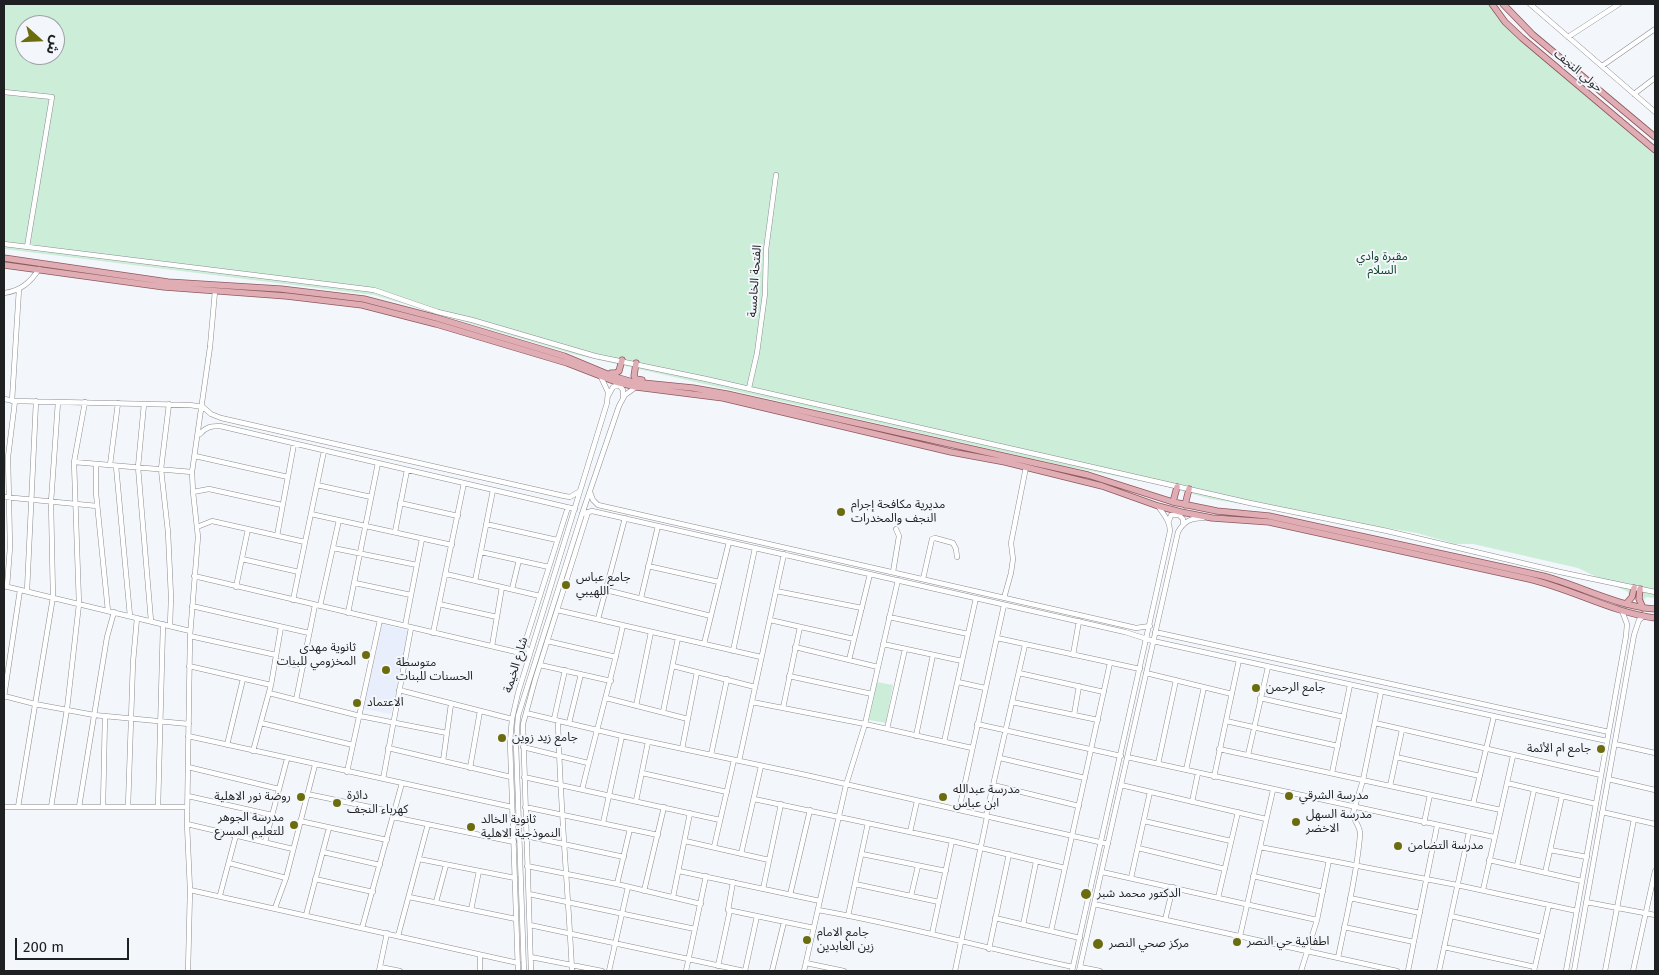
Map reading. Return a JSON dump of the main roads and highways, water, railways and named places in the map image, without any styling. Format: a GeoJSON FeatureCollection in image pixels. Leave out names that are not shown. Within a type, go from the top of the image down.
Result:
{"type":"FeatureCollection","features":[{"type":"Feature","properties":{"kind":"main road","name":"حولي النجف"},"geometry":{"type":"LineString","coordinates":[[1492,4],[1505,22],[1522,38],[1655,150]]}},
{"type":"Feature","properties":{"kind":"main road","name":"حولي النجف"},"geometry":{"type":"LineString","coordinates":[[1503,4],[1532,34],[1655,137]]}},
{"type":"Feature","properties":{"kind":"main road"},"geometry":{"type":"LineString","coordinates":[[4,258],[129,280]]}},
{"type":"Feature","properties":{"kind":"main road"},"geometry":{"type":"LineString","coordinates":[[4,265],[129,280],[281,289],[364,299],[437,318],[541,352]]}},
{"type":"Feature","properties":{"kind":"main road"},"geometry":{"type":"LineString","coordinates":[[143,281],[215,291],[286,296],[362,305],[549,354],[636,388],[723,398],[951,452],[1125,486],[1173,502],[1232,516]]}},
{"type":"Feature","properties":{"kind":"main road"},"geometry":{"type":"LineString","coordinates":[[602,374],[617,373],[620,370],[622,360]]}},
{"type":"Feature","properties":{"kind":"main road"},"geometry":{"type":"LineString","coordinates":[[636,363],[633,373],[634,378],[653,384]]}},
{"type":"Feature","properties":{"kind":"main road"},"geometry":{"type":"LineString","coordinates":[[602,374],[633,382],[694,388],[727,394],[1007,457],[1109,484],[1122,493],[1158,506],[1212,518],[1247,516],[1569,588],[1584,589],[1626,604],[1655,609]]}},
{"type":"Feature","properties":{"kind":"main road"},"geometry":{"type":"LineString","coordinates":[[1122,493],[1122,488],[1125,486]]}},
{"type":"Feature","properties":{"kind":"main road"},"geometry":{"type":"LineString","coordinates":[[1173,502],[1177,486]]}},
{"type":"Feature","properties":{"kind":"main road"},"geometry":{"type":"LineString","coordinates":[[1185,505],[1189,489]]}},
{"type":"Feature","properties":{"kind":"main road"},"geometry":{"type":"LineString","coordinates":[[1569,588],[1582,596],[1622,611],[1655,618]]}},
{"type":"Feature","properties":{"kind":"main road"},"geometry":{"type":"LineString","coordinates":[[1582,596],[1581,591],[1584,589]]}},
{"type":"Feature","properties":{"kind":"main road"},"geometry":{"type":"LineString","coordinates":[[1626,604],[1637,589],[1643,608]]}},
{"type":"Feature","properties":{"kind":"place","name":"مديرية مكافحة إجرام النجف والمخدرات"},"geometry":{"type":"Point","coordinates":[841,512]}},
{"type":"Feature","properties":{"kind":"place","name":"جامع عباس اللهيبي"},"geometry":{"type":"Point","coordinates":[566,585]}},
{"type":"Feature","properties":{"kind":"place","name":"ثانوية مهدي المخزومي للبنات"},"geometry":{"type":"Point","coordinates":[366,655]}},
{"type":"Feature","properties":{"kind":"place","name":"متوسطة الحسنات للبنات"},"geometry":{"type":"Point","coordinates":[386,670]}},
{"type":"Feature","properties":{"kind":"place","name":"جامع الرحمن"},"geometry":{"type":"Point","coordinates":[1256,688]}},
{"type":"Feature","properties":{"kind":"place","name":"الاعتماد"},"geometry":{"type":"Point","coordinates":[357,703]}},
{"type":"Feature","properties":{"kind":"place","name":"جامع زيد زوين"},"geometry":{"type":"Point","coordinates":[502,738]}},
{"type":"Feature","properties":{"kind":"place","name":"جامع ام الأئمة"},"geometry":{"type":"Point","coordinates":[1601,749]}},
{"type":"Feature","properties":{"kind":"place","name":"مدرسة الشرقي"},"geometry":{"type":"Point","coordinates":[1289,796]}},
{"type":"Feature","properties":{"kind":"place","name":"روضة نور الاهلية"},"geometry":{"type":"Point","coordinates":[301,797]}},
{"type":"Feature","properties":{"kind":"place","name":"مدرسة عبدالله ابن عباس"},"geometry":{"type":"Point","coordinates":[943,797]}},
{"type":"Feature","properties":{"kind":"place","name":"دائرة كهرباء النجف"},"geometry":{"type":"Point","coordinates":[337,803]}},
{"type":"Feature","properties":{"kind":"place","name":"مدرسة السهل الاخضر"},"geometry":{"type":"Point","coordinates":[1296,822]}},
{"type":"Feature","properties":{"kind":"place","name":"مدرسة الجوهر للتعليم المسرع"},"geometry":{"type":"Point","coordinates":[294,825]}},
{"type":"Feature","properties":{"kind":"place","name":"ثانوية الخالد النموذجية الاهلية"},"geometry":{"type":"Point","coordinates":[471,827]}},
{"type":"Feature","properties":{"kind":"place","name":"مدرسة التضامن"},"geometry":{"type":"Point","coordinates":[1398,846]}},
{"type":"Feature","properties":{"kind":"place","name":"الدكتور محمد شبر"},"geometry":{"type":"Point","coordinates":[1086,894]}},
{"type":"Feature","properties":{"kind":"place","name":"جامع الامام زين العابدين"},"geometry":{"type":"Point","coordinates":[807,940]}},
{"type":"Feature","properties":{"kind":"place","name":"اطفائية حي النصر"},"geometry":{"type":"Point","coordinates":[1237,942]}},
{"type":"Feature","properties":{"kind":"place","name":"مركز صحي النصر"},"geometry":{"type":"Point","coordinates":[1098,944]}},
{"type":"Feature","properties":{"kind":"park label","name":"مقبرة وادي السلام"},"geometry":{"type":"Point","coordinates":[1382,264]}}]}
